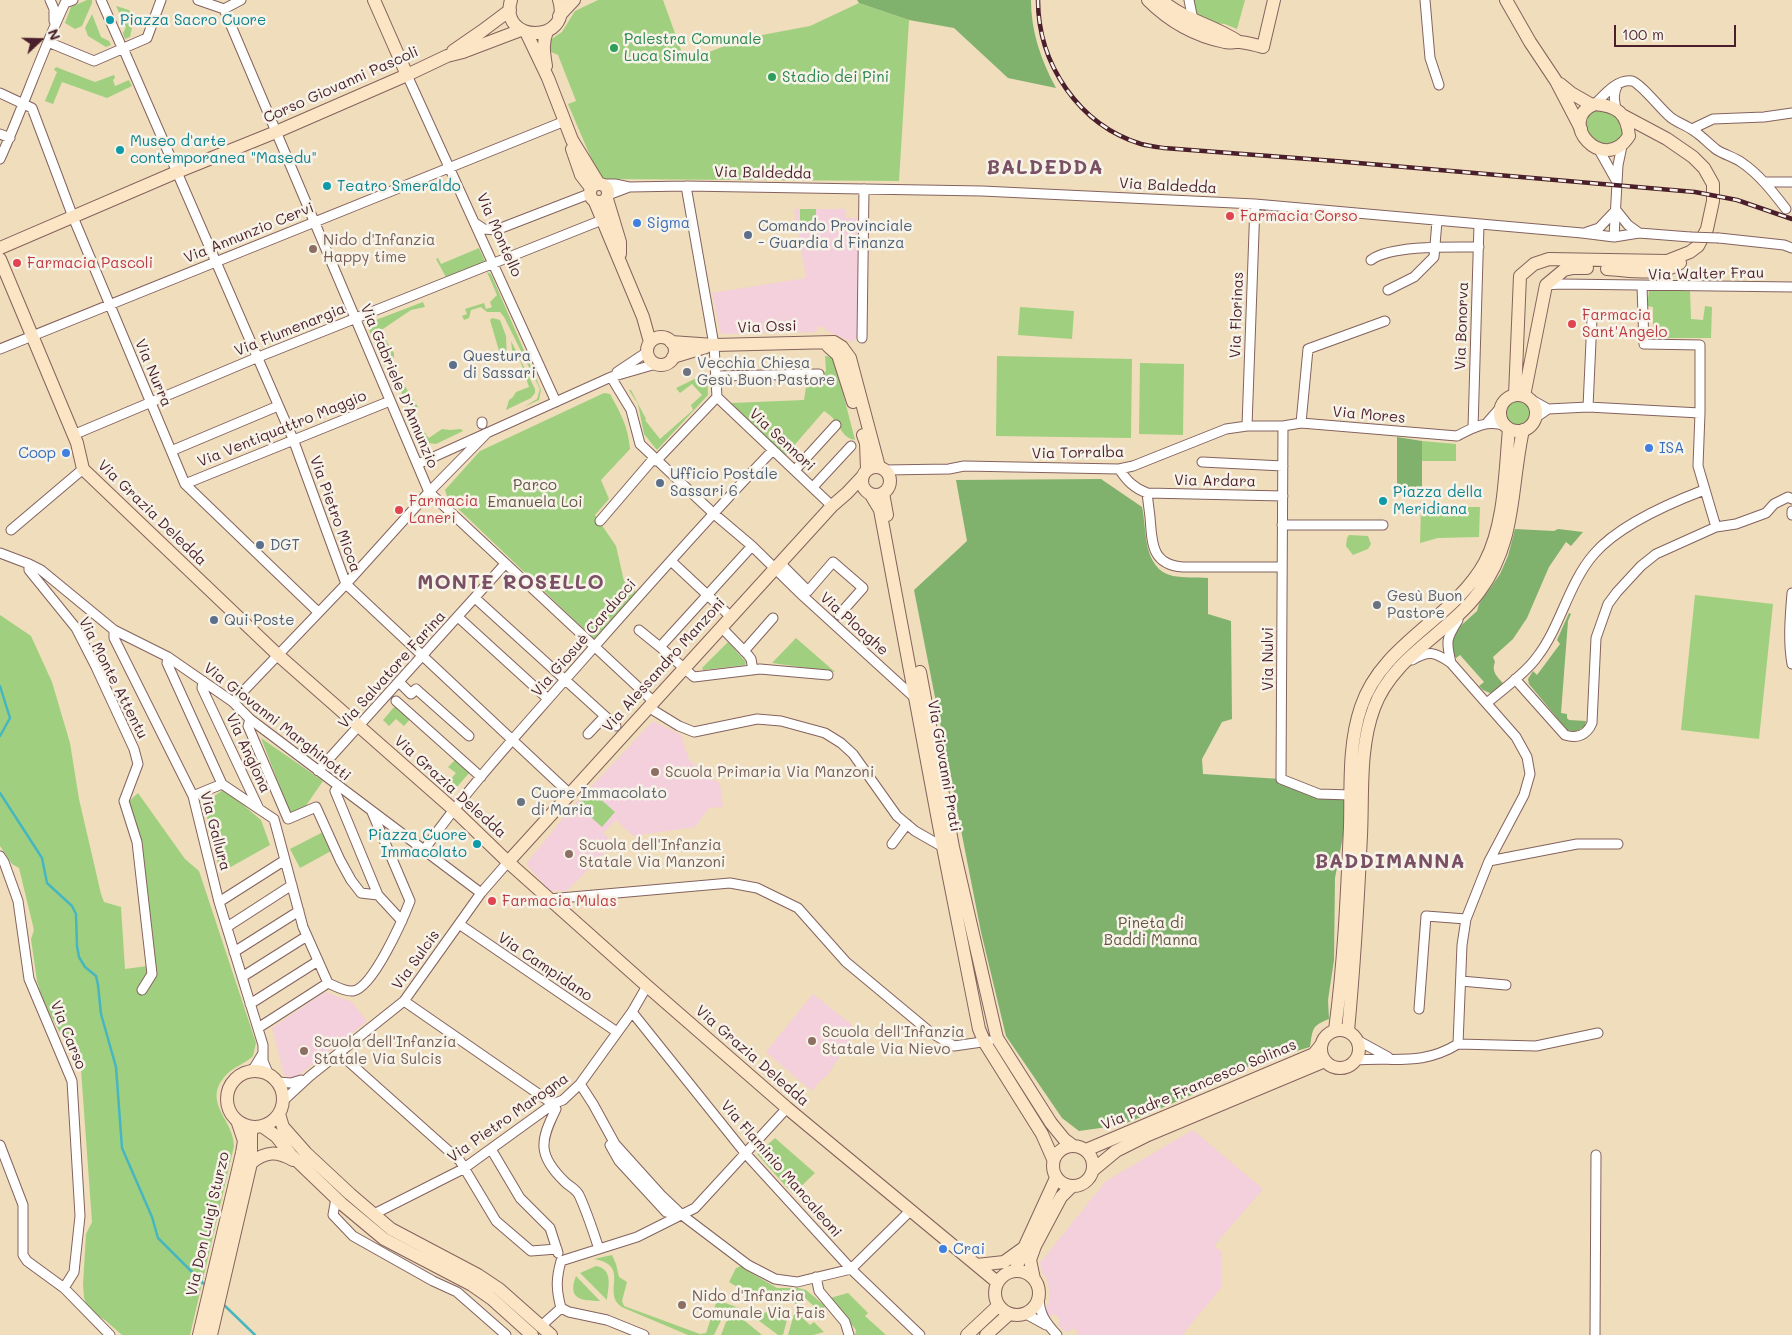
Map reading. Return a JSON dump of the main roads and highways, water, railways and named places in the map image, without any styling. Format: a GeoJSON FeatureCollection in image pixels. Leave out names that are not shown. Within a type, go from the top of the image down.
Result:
{"type":"FeatureCollection","features":[{"type":"Feature","properties":{"kind":"waterway"},"geometry":{"type":"LineString","coordinates":[[0,686],[10,718],[0,736]]}},
{"type":"Feature","properties":{"kind":"waterway"},"geometry":{"type":"LineString","coordinates":[[0,793],[42,858],[47,883],[72,906],[76,914],[79,957],[85,967],[96,976],[101,1014],[116,1067],[122,1148],[152,1217],[158,1238],[206,1286]]}},
{"type":"Feature","properties":{"kind":"waterway"},"geometry":{"type":"LineString","coordinates":[[222,1303],[255,1335]]}},
{"type":"Feature","properties":{"kind":"railway"},"geometry":{"type":"LineString","coordinates":[[1038,0],[1040,24],[1045,47],[1054,69],[1066,89],[1081,107],[1099,122],[1119,135],[1141,144],[1164,148],[1695,192],[1737,200],[1792,219]]}},
{"type":"Feature","properties":{"kind":"place","name":"Piazza Sacro Cuore"},"geometry":{"type":"Point","coordinates":[110,20]}},
{"type":"Feature","properties":{"kind":"place","name":"Palestra Comunale Luca Simula"},"geometry":{"type":"Point","coordinates":[614,48]}},
{"type":"Feature","properties":{"kind":"place","name":"Stadio dei Pini"},"geometry":{"type":"Point","coordinates":[772,77]}},
{"type":"Feature","properties":{"kind":"place","name":"Museo d'arte contemporanea \"Masedu\""},"geometry":{"type":"Point","coordinates":[120,150]}},
{"type":"Feature","properties":{"kind":"place","name":"Teatro Smeraldo"},"geometry":{"type":"Point","coordinates":[327,186]}},
{"type":"Feature","properties":{"kind":"place","name":"Farmacia Corso"},"geometry":{"type":"Point","coordinates":[1230,216]}},
{"type":"Feature","properties":{"kind":"place","name":"Sigma"},"geometry":{"type":"Point","coordinates":[637,223]}},
{"type":"Feature","properties":{"kind":"place","name":"Comando Provinciale - Guardia d Finanza"},"geometry":{"type":"Point","coordinates":[748,235]}},
{"type":"Feature","properties":{"kind":"place","name":"Nido d'Infanzia Happy time"},"geometry":{"type":"Point","coordinates":[313,249]}},
{"type":"Feature","properties":{"kind":"place","name":"Farmacia Pascoli"},"geometry":{"type":"Point","coordinates":[17,263]}},
{"type":"Feature","properties":{"kind":"place","name":"Farmacia Sant'Angelo"},"geometry":{"type":"Point","coordinates":[1572,324]}},
{"type":"Feature","properties":{"kind":"place","name":"Questura di Sassari"},"geometry":{"type":"Point","coordinates":[453,365]}},
{"type":"Feature","properties":{"kind":"place","name":"Vecchia Chiesa Gesù Buon Pastore"},"geometry":{"type":"Point","coordinates":[687,372]}},
{"type":"Feature","properties":{"kind":"place","name":"ISA"},"geometry":{"type":"Point","coordinates":[1649,448]}},
{"type":"Feature","properties":{"kind":"place","name":"Coop"},"geometry":{"type":"Point","coordinates":[66,453]}},
{"type":"Feature","properties":{"kind":"place","name":"Ufficio Postale Sassari 6"},"geometry":{"type":"Point","coordinates":[660,483]}},
{"type":"Feature","properties":{"kind":"place","name":"Piazza della Meridiana"},"geometry":{"type":"Point","coordinates":[1383,501]}},
{"type":"Feature","properties":{"kind":"place","name":"Farmacia Laneri"},"geometry":{"type":"Point","coordinates":[399,510]}},
{"type":"Feature","properties":{"kind":"place","name":"DGT"},"geometry":{"type":"Point","coordinates":[260,545]}},
{"type":"Feature","properties":{"kind":"place","name":"Gesù Buon Pastore"},"geometry":{"type":"Point","coordinates":[1377,605]}},
{"type":"Feature","properties":{"kind":"place","name":"Qui Poste"},"geometry":{"type":"Point","coordinates":[214,620]}},
{"type":"Feature","properties":{"kind":"place","name":"Scuola Primaria Via Manzoni"},"geometry":{"type":"Point","coordinates":[655,772]}},
{"type":"Feature","properties":{"kind":"place","name":"Cuore Immacolato di Maria"},"geometry":{"type":"Point","coordinates":[521,802]}},
{"type":"Feature","properties":{"kind":"place","name":"Piazza Cuore Immacolato"},"geometry":{"type":"Point","coordinates":[477,844]}},
{"type":"Feature","properties":{"kind":"place","name":"Scuola dell'Infanzia Statale Via Manzoni"},"geometry":{"type":"Point","coordinates":[569,854]}},
{"type":"Feature","properties":{"kind":"place","name":"Farmacia Mulas"},"geometry":{"type":"Point","coordinates":[492,901]}},
{"type":"Feature","properties":{"kind":"place","name":"Scuola dell'Infanzia Statale Via Nievo"},"geometry":{"type":"Point","coordinates":[812,1041]}},
{"type":"Feature","properties":{"kind":"place","name":"Scuola dell'Infanzia Statale Via Sulcis"},"geometry":{"type":"Point","coordinates":[304,1051]}},
{"type":"Feature","properties":{"kind":"place","name":"Crai"},"geometry":{"type":"Point","coordinates":[943,1249]}},
{"type":"Feature","properties":{"kind":"place","name":"Nido d'Infanzia Comunale Via Fais"},"geometry":{"type":"Point","coordinates":[682,1305]}},
{"type":"Feature","properties":{"kind":"district","name":"BALDEDDA"},"geometry":{"type":"Point","coordinates":[1045,168]}},
{"type":"Feature","properties":{"kind":"district","name":"MONTE ROSELLO"},"geometry":{"type":"Point","coordinates":[511,583]}},
{"type":"Feature","properties":{"kind":"district","name":"BADDIMANNA"},"geometry":{"type":"Point","coordinates":[1390,862]}},
{"type":"Feature","properties":{"kind":"park label","name":"Parco Emanuela Loi"},"geometry":{"type":"Point","coordinates":[535,494]}},
{"type":"Feature","properties":{"kind":"park label","name":"Pineta di Baddi Manna"},"geometry":{"type":"Point","coordinates":[1151,932]}}]}
